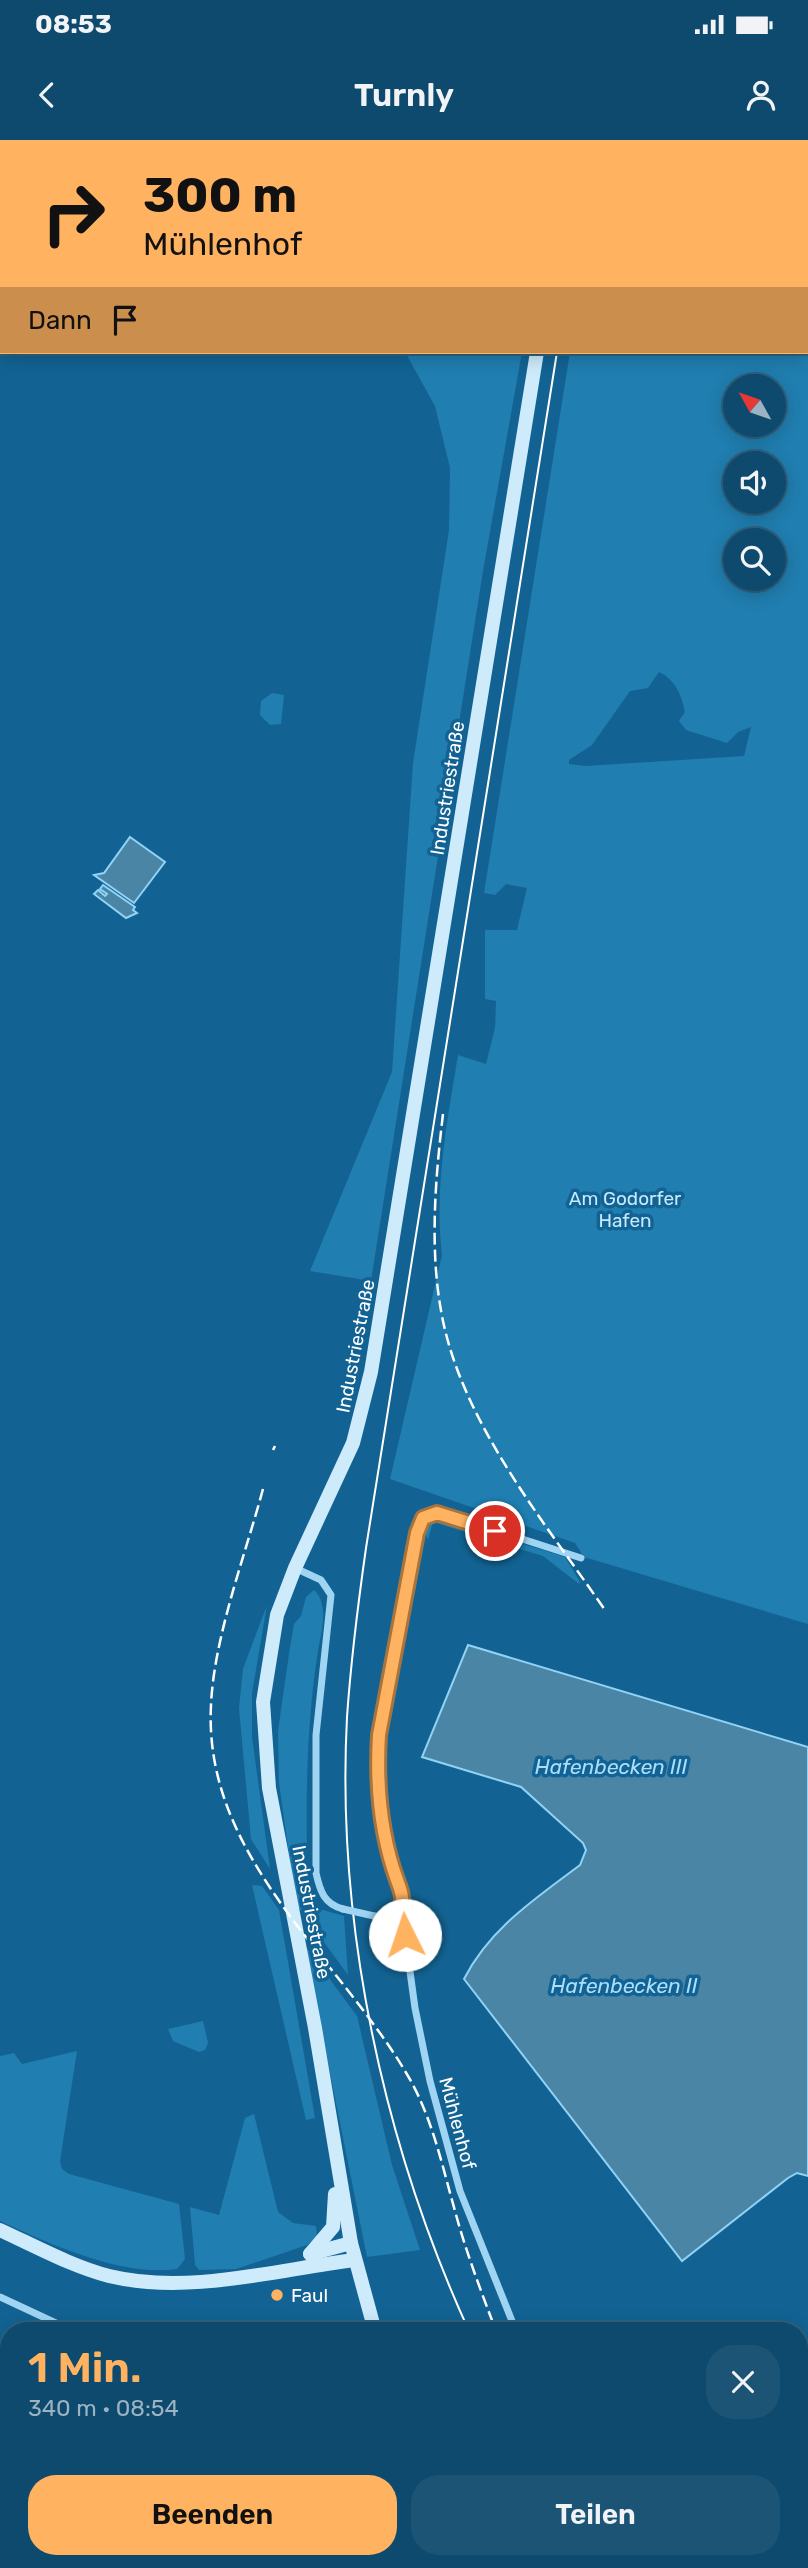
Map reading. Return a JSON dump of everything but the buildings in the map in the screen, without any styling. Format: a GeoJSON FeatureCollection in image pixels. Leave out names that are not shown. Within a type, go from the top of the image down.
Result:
{"type":"FeatureCollection","features":[{"type":"Feature","properties":{"kind":"main road","name":"Industriestraße"},"geometry":{"type":"LineString","coordinates":[[372,2322],[354,2260],[315,2028],[269,1788],[263,1702],[270,1648],[278,1615],[295,1568],[353,1443],[372,1372],[537,354]]}},
{"type":"Feature","properties":{"kind":"main road"},"geometry":{"type":"LineString","coordinates":[[310,2254],[329,2234],[335,2220],[337,2162]]}},
{"type":"Feature","properties":{"kind":"main road"},"geometry":{"type":"LineString","coordinates":[[0,2230],[74,2264],[109,2276],[148,2282],[192,2282],[354,2260]]}},
{"type":"Feature","properties":{"kind":"main road"},"geometry":{"type":"LineString","coordinates":[[260,2272],[351,2243]]}},
{"type":"Feature","properties":{"kind":"street","name":"Mühlenhof"},"geometry":{"type":"LineString","coordinates":[[512,2322],[460,2191],[430,2081],[415,2008],[405,1935],[396,1915],[403,1905],[403,1895],[391,1862],[379,1807],[379,1735],[419,1525],[427,1515],[437,1513],[581,1558]]}},
{"type":"Feature","properties":{"kind":"street"},"geometry":{"type":"LineString","coordinates":[[295,1568],[321,1580],[331,1595],[316,1735],[316,1873],[322,1895],[335,1907],[374,1916],[396,1915]]}},
{"type":"Feature","properties":{"kind":"street"},"geometry":{"type":"LineString","coordinates":[[0,2297],[54,2322]]}},
{"type":"Feature","properties":{"kind":"green space"},"geometry":{"type":"Polygon","coordinates":[[[406,354],[522,354],[483,571],[371,1281],[310,1271],[392,1072],[413,763],[449,530],[450,468],[435,406],[406,354]]]}},
{"type":"Feature","properties":{"kind":"green space","name":"Am Godorfer Hafen"},"geometry":{"type":"Polygon","coordinates":[[[570,354],[808,354],[808,1624],[584,1557],[575,1543],[390,1479],[442,1255],[441,1180],[458,1055],[486,1064],[495,1028],[496,1001],[485,999],[485,930],[517,930],[527,888],[506,884],[495,895],[484,893],[570,354]],[[659,672],[648,688],[630,691],[592,745],[569,760],[569,764],[586,766],[744,756],[751,727],[738,732],[727,743],[686,730],[679,721],[685,712],[682,700],[665,675],[659,672]]]}},
{"type":"Feature","properties":{"kind":"green space"},"geometry":{"type":"Polygon","coordinates":[[[272,693],[284,695],[281,724],[270,725],[260,715],[261,701],[272,693]]]}},
{"type":"Feature","properties":{"kind":"green space"},"geometry":{"type":"Polygon","coordinates":[[[432,1519],[452,1522],[565,1557],[580,1582],[579,1584],[543,1556],[433,1522],[428,1540],[424,1529],[432,1519]]]}},
{"type":"Feature","properties":{"kind":"green space"},"geometry":{"type":"Polygon","coordinates":[[[314,1590],[322,1603],[323,1619],[308,1746],[309,1906],[344,1916],[348,1975],[296,1904],[279,1783],[278,1731],[294,1624],[301,1616],[306,1597],[314,1590]]]}},
{"type":"Feature","properties":{"kind":"green space"},"geometry":{"type":"Polygon","coordinates":[[[267,1605],[252,1693],[252,1737],[270,1869],[251,1839],[239,1708],[243,1669],[267,1605]]]}},
{"type":"Feature","properties":{"kind":"green space"},"geometry":{"type":"Polygon","coordinates":[[[252,1885],[262,1886],[279,1910],[315,2118],[306,2120],[252,1885]]]}},
{"type":"Feature","properties":{"kind":"green space"},"geometry":{"type":"Polygon","coordinates":[[[304,1944],[357,2016],[392,2165],[420,2250],[367,2257],[304,1944]]]}},
{"type":"Feature","properties":{"kind":"green space"},"geometry":{"type":"Polygon","coordinates":[[[203,2021],[208,2043],[205,2050],[199,2052],[173,2041],[168,2029],[203,2021]]]}},
{"type":"Feature","properties":{"kind":"green space"},"geometry":{"type":"Polygon","coordinates":[[[77,2051],[60,2161],[62,2169],[69,2174],[179,2204],[185,2259],[177,2269],[133,2268],[86,2257],[0,2221],[0,2056],[14,2053],[22,2064],[77,2051]]]}},
{"type":"Feature","properties":{"kind":"green space"},"geometry":{"type":"Polygon","coordinates":[[[254,2114],[278,2212],[293,2223],[316,2226],[317,2236],[307,2245],[236,2269],[199,2270],[195,2265],[190,2207],[219,2215],[245,2118],[254,2114]]]}},
{"type":"Feature","properties":{"kind":"water"},"geometry":{"type":"Polygon","coordinates":[[[130,837],[165,862],[134,903],[94,875],[104,873],[130,837]]]}},
{"type":"Feature","properties":{"kind":"water"},"geometry":{"type":"Polygon","coordinates":[[[103,885],[135,907],[133,910],[137,913],[126,918],[94,894],[98,890],[105,896],[107,894],[100,889],[103,885]]]}},
{"type":"Feature","properties":{"kind":"water"},"geometry":{"type":"Polygon","coordinates":[[[468,1645],[808,1747],[808,2176],[797,2173],[788,2178],[682,2261],[464,1979],[500,1929],[580,1865],[586,1850],[583,1843],[521,1787],[422,1757],[468,1645]]]}},
{"type":"Feature","properties":{"kind":"tram line"},"geometry":{"type":"LineString","coordinates":[[465,2322],[412,2185],[390,2109],[372,2031],[358,1953],[349,1874],[347,1717],[366,1548],[557,354]]}},
{"type":"Feature","properties":{"kind":"railway"},"geometry":{"type":"LineString","coordinates":[[443,1114],[436,1191],[436,1270],[443,1321],[454,1360],[488,1436],[533,1508],[605,1610]]}},
{"type":"Feature","properties":{"kind":"railway"},"geometry":{"type":"LineString","coordinates":[[273,1450],[275,1446]]}},
{"type":"Feature","properties":{"kind":"railway"},"geometry":{"type":"LineString","coordinates":[[263,1489],[231,1597],[213,1679],[211,1705],[214,1760],[229,1810],[251,1858],[280,1902],[379,2032],[416,2092],[430,2125],[464,2241],[493,2322]]}},
{"type":"Feature","properties":{"kind":"place","name":"Faul"},"geometry":{"type":"Point","coordinates":[277,2295]}},
{"type":"Feature","properties":{"kind":"route"},"geometry":{"type":"LineString","coordinates":[[405,1935],[396,1915],[403,1905],[403,1895],[391,1862],[379,1807],[377,1762],[379,1735],[417,1533],[423,1518],[437,1513],[495,1531]]}},
{"type":"Feature","properties":{"kind":"water label","name":"Hafenbecken III"},"geometry":{"type":"Point","coordinates":[611,1767]}},
{"type":"Feature","properties":{"kind":"water label","name":"Hafenbecken II"},"geometry":{"type":"Point","coordinates":[624,1986]}}]}
